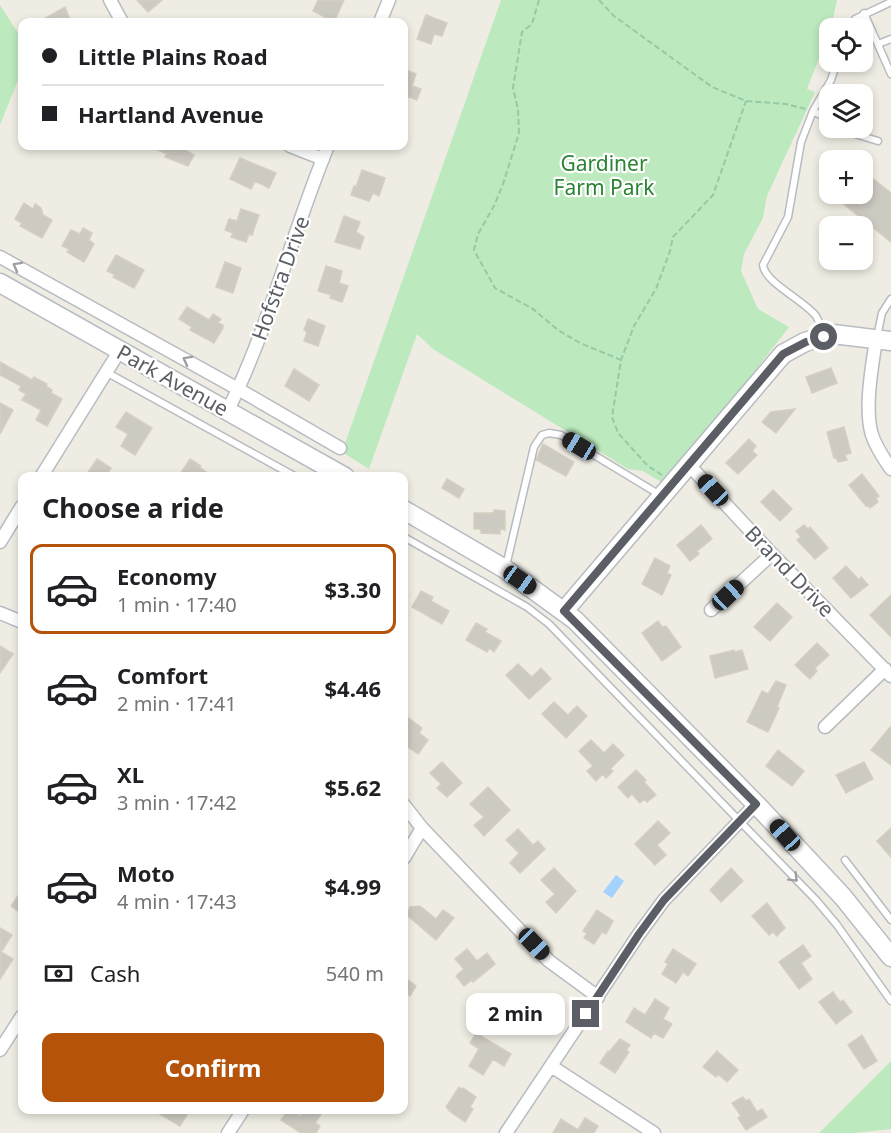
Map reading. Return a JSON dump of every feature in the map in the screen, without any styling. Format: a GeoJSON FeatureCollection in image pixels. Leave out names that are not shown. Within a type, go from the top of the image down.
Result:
{"type":"FeatureCollection","features":[{"type":"Feature","properties":{"kind":"main road","name":"Park Avenue"},"geometry":{"type":"LineString","coordinates":[[0,283],[336,472]]}},
{"type":"Feature","properties":{"kind":"main road"},"geometry":{"type":"LineString","coordinates":[[564,611],[783,354],[806,342],[833,334],[884,340]]}},
{"type":"Feature","properties":{"kind":"main road"},"geometry":{"type":"LineString","coordinates":[[408,512],[505,569],[564,611],[756,804],[843,897],[891,957]]}},
{"type":"Feature","properties":{"kind":"street"},"geometry":{"type":"LineString","coordinates":[[110,0],[120,18]]}},
{"type":"Feature","properties":{"kind":"street"},"geometry":{"type":"LineString","coordinates":[[382,18],[389,0]]}},
{"type":"Feature","properties":{"kind":"street"},"geometry":{"type":"LineString","coordinates":[[300,150],[323,159]]}},
{"type":"Feature","properties":{"kind":"street","name":"Hofstra Drive"},"geometry":{"type":"LineString","coordinates":[[228,410],[238,389],[326,150]]}},
{"type":"Feature","properties":{"kind":"street"},"geometry":{"type":"LineString","coordinates":[[0,257],[340,448]]}},
{"type":"Feature","properties":{"kind":"street"},"geometry":{"type":"LineString","coordinates":[[884,340],[871,378],[870,409],[872,435],[891,469]]}},
{"type":"Feature","properties":{"kind":"street"},"geometry":{"type":"LineString","coordinates":[[43,472],[120,350]]}},
{"type":"Feature","properties":{"kind":"street","name":"Brand Drive"},"geometry":{"type":"LineString","coordinates":[[690,465],[772,554],[888,672]]}},
{"type":"Feature","properties":{"kind":"street"},"geometry":{"type":"LineString","coordinates":[[0,542],[18,513]]}},
{"type":"Feature","properties":{"kind":"street"},"geometry":{"type":"LineString","coordinates":[[711,610],[772,554]]}},
{"type":"Feature","properties":{"kind":"street"},"geometry":{"type":"LineString","coordinates":[[0,613],[18,620]]}},
{"type":"Feature","properties":{"kind":"street"},"geometry":{"type":"LineString","coordinates":[[825,727],[888,672]]}},
{"type":"Feature","properties":{"kind":"street"},"geometry":{"type":"LineString","coordinates":[[506,1133],[664,900],[756,804]]}},
{"type":"Feature","properties":{"kind":"street"},"geometry":{"type":"LineString","coordinates":[[408,810],[422,828],[549,961],[598,997]]}},
{"type":"Feature","properties":{"kind":"street"},"geometry":{"type":"LineString","coordinates":[[408,851],[422,828]]}},
{"type":"Feature","properties":{"kind":"street"},"geometry":{"type":"LineString","coordinates":[[0,1050],[18,1022]]}},
{"type":"Feature","properties":{"kind":"street"},"geometry":{"type":"LineString","coordinates":[[552,1066],[654,1133]]}},
{"type":"Feature","properties":{"kind":"street"},"geometry":{"type":"LineString","coordinates":[[228,1133],[240,1114]]}},
{"type":"Feature","properties":{"kind":"lane"},"geometry":{"type":"LineString","coordinates":[[856,18],[891,2]]}},
{"type":"Feature","properties":{"kind":"lane"},"geometry":{"type":"LineString","coordinates":[[864,13],[891,74]]}},
{"type":"Feature","properties":{"kind":"lane"},"geometry":{"type":"LineString","coordinates":[[878,44],[891,39]]}},
{"type":"Feature","properties":{"kind":"lane"},"geometry":{"type":"LineString","coordinates":[[824,337],[817,318],[804,304],[766,275],[763,265],[788,217],[801,142],[813,111],[834,72]]}},
{"type":"Feature","properties":{"kind":"lane"},"geometry":{"type":"LineString","coordinates":[[813,111],[819,114]]}},
{"type":"Feature","properties":{"kind":"lane"},"geometry":{"type":"LineString","coordinates":[[868,138],[878,141]]}},
{"type":"Feature","properties":{"kind":"lane"},"geometry":{"type":"LineString","coordinates":[[884,340],[882,313],[891,299]]}},
{"type":"Feature","properties":{"kind":"lane"},"geometry":{"type":"LineString","coordinates":[[106,372],[287,472]]}},
{"type":"Feature","properties":{"kind":"lane"},"geometry":{"type":"LineString","coordinates":[[505,569],[534,447],[542,435],[549,433],[561,435],[668,490]]}},
{"type":"Feature","properties":{"kind":"lane"},"geometry":{"type":"LineString","coordinates":[[408,539],[527,608],[549,624],[823,908],[891,1000]]}},
{"type":"Feature","properties":{"kind":"lane"},"geometry":{"type":"LineString","coordinates":[[845,860],[891,920]]}},
{"type":"Feature","properties":{"kind":"path"},"geometry":{"type":"LineString","coordinates":[[539,0],[531,24],[522,32],[513,88],[518,110],[519,132],[515,148],[494,206],[478,234],[474,250],[495,288],[533,309],[558,330],[580,343],[621,360]]}},
{"type":"Feature","properties":{"kind":"path"},"geometry":{"type":"LineString","coordinates":[[599,0],[614,16],[712,87],[746,101],[786,104],[813,111]]}},
{"type":"Feature","properties":{"kind":"path"},"geometry":{"type":"LineString","coordinates":[[668,490],[618,433],[612,417],[621,360],[634,326],[656,289],[673,237],[713,195],[746,101]]}},
{"type":"Feature","properties":{"kind":"green space","name":"Gardiner Farm Park"},"geometry":{"type":"Polygon","coordinates":[[[501,0],[837,0],[833,18],[819,18],[819,58],[807,89],[815,92],[767,196],[763,218],[744,254],[741,271],[758,309],[789,327],[666,485],[643,471],[628,469],[433,349],[417,334],[369,469],[342,452],[501,0]]]}},
{"type":"Feature","properties":{"kind":"green space"},"geometry":{"type":"Polygon","coordinates":[[[0,5],[18,33],[18,80],[0,125],[0,5]]]}},
{"type":"Feature","properties":{"kind":"green space"},"geometry":{"type":"Polygon","coordinates":[[[891,1061],[891,1129],[854,1133],[819,1133],[891,1061]]]}},
{"type":"Feature","properties":{"kind":"water"},"geometry":{"type":"Polygon","coordinates":[[[616,875],[624,881],[612,898],[603,892],[616,875]]]}},
{"type":"Feature","properties":{"kind":"building"},"geometry":{"type":"Polygon","coordinates":[[[137,0],[162,0],[148,12],[137,0]]]}},
{"type":"Feature","properties":{"kind":"building"},"geometry":{"type":"Polygon","coordinates":[[[318,0],[344,0],[336,18],[326,18],[313,11],[318,0]]]}},
{"type":"Feature","properties":{"kind":"building"},"geometry":{"type":"Polygon","coordinates":[[[65,7],[69,18],[46,18],[65,7]]]}},
{"type":"Feature","properties":{"kind":"building"},"geometry":{"type":"Polygon","coordinates":[[[426,15],[447,23],[442,36],[434,34],[431,44],[417,39],[426,15]]]}},
{"type":"Feature","properties":{"kind":"building"},"geometry":{"type":"Polygon","coordinates":[[[408,71],[416,74],[412,86],[421,89],[417,100],[408,96],[408,71]]]}},
{"type":"Feature","properties":{"kind":"building"},"geometry":{"type":"Polygon","coordinates":[[[158,150],[185,150],[194,155],[188,166],[165,157],[167,154],[158,150]]]}},
{"type":"Feature","properties":{"kind":"building"},"geometry":{"type":"Polygon","coordinates":[[[240,158],[276,173],[269,188],[255,181],[251,189],[230,179],[240,158]]]}},
{"type":"Feature","properties":{"kind":"building"},"geometry":{"type":"Polygon","coordinates":[[[362,170],[385,178],[379,196],[373,193],[369,201],[351,195],[362,170]]]}},
{"type":"Feature","properties":{"kind":"building"},"geometry":{"type":"Polygon","coordinates":[[[873,179],[891,193],[891,242],[873,228],[873,216],[858,216],[844,204],[873,204],[873,179]]]}},
{"type":"Feature","properties":{"kind":"building"},"geometry":{"type":"Polygon","coordinates":[[[24,203],[33,209],[35,204],[41,208],[43,215],[52,220],[42,238],[20,226],[22,223],[15,219],[24,203]]]}},
{"type":"Feature","properties":{"kind":"building"},"geometry":{"type":"Polygon","coordinates":[[[241,209],[259,215],[252,235],[249,234],[246,242],[231,237],[233,233],[225,230],[229,219],[237,221],[241,209]]]}},
{"type":"Feature","properties":{"kind":"building"},"geometry":{"type":"Polygon","coordinates":[[[344,216],[360,222],[356,232],[364,237],[360,249],[335,242],[344,216]]]}},
{"type":"Feature","properties":{"kind":"building"},"geometry":{"type":"Polygon","coordinates":[[[83,228],[92,233],[89,240],[94,244],[84,262],[67,252],[69,249],[62,246],[71,230],[80,234],[83,228]]]}},
{"type":"Feature","properties":{"kind":"building"},"geometry":{"type":"Polygon","coordinates":[[[116,255],[144,270],[134,288],[113,277],[115,275],[107,271],[116,255]]]}},
{"type":"Feature","properties":{"kind":"building"},"geometry":{"type":"Polygon","coordinates":[[[225,262],[241,268],[233,293],[216,287],[225,262]]]}},
{"type":"Feature","properties":{"kind":"building"},"geometry":{"type":"Polygon","coordinates":[[[326,266],[342,271],[339,283],[348,286],[342,302],[318,291],[326,266]]]}},
{"type":"Feature","properties":{"kind":"building"},"geometry":{"type":"Polygon","coordinates":[[[187,307],[209,320],[213,314],[221,319],[218,323],[223,325],[223,328],[214,343],[190,330],[192,327],[179,319],[187,307]]]}},
{"type":"Feature","properties":{"kind":"building"},"geometry":{"type":"Polygon","coordinates":[[[308,319],[325,326],[318,346],[304,341],[307,332],[304,330],[308,319]]]}},
{"type":"Feature","properties":{"kind":"building"},"geometry":{"type":"Polygon","coordinates":[[[0,362],[32,380],[34,377],[47,384],[46,386],[52,390],[51,393],[62,399],[47,426],[36,420],[41,410],[22,400],[26,394],[19,390],[21,386],[0,375],[0,362]]]}},
{"type":"Feature","properties":{"kind":"building"},"geometry":{"type":"Polygon","coordinates":[[[831,368],[837,383],[812,393],[806,377],[831,368]]]}},
{"type":"Feature","properties":{"kind":"building"},"geometry":{"type":"Polygon","coordinates":[[[294,369],[319,385],[309,401],[285,386],[294,369]]]}},
{"type":"Feature","properties":{"kind":"building"},"geometry":{"type":"Polygon","coordinates":[[[0,403],[13,410],[0,434],[0,403]]]}},
{"type":"Feature","properties":{"kind":"building"},"geometry":{"type":"Polygon","coordinates":[[[795,409],[776,433],[762,422],[771,412],[795,409]]]}},
{"type":"Feature","properties":{"kind":"building"},"geometry":{"type":"Polygon","coordinates":[[[126,412],[152,428],[135,455],[121,446],[128,434],[116,427],[126,412]]]}},
{"type":"Feature","properties":{"kind":"building"},"geometry":{"type":"Polygon","coordinates":[[[844,427],[851,453],[845,455],[847,460],[838,462],[836,457],[834,458],[827,432],[844,427]]]}},
{"type":"Feature","properties":{"kind":"building"},"geometry":{"type":"Polygon","coordinates":[[[749,439],[756,446],[752,451],[757,455],[738,474],[726,463],[749,439]]]}},
{"type":"Feature","properties":{"kind":"building"},"geometry":{"type":"Polygon","coordinates":[[[543,444],[574,462],[566,476],[536,460],[543,444]]]}},
{"type":"Feature","properties":{"kind":"building"},"geometry":{"type":"Polygon","coordinates":[[[97,459],[111,468],[109,472],[88,472],[97,459]]]}},
{"type":"Feature","properties":{"kind":"building"},"geometry":{"type":"Polygon","coordinates":[[[190,459],[206,472],[181,472],[190,459]]]}},
{"type":"Feature","properties":{"kind":"building"},"geometry":{"type":"Polygon","coordinates":[[[862,474],[879,496],[876,498],[878,502],[870,508],[849,485],[862,474]]]}},
{"type":"Feature","properties":{"kind":"building"},"geometry":{"type":"Polygon","coordinates":[[[447,479],[464,489],[459,498],[442,488],[447,479]]]}},
{"type":"Feature","properties":{"kind":"building"},"geometry":{"type":"Polygon","coordinates":[[[773,490],[792,509],[780,521],[761,502],[773,490]]]}},
{"type":"Feature","properties":{"kind":"building"},"geometry":{"type":"Polygon","coordinates":[[[494,510],[505,511],[505,530],[500,529],[500,534],[481,533],[481,529],[474,529],[474,513],[494,513],[494,510]]]}},
{"type":"Feature","properties":{"kind":"building"},"geometry":{"type":"Polygon","coordinates":[[[701,525],[712,539],[697,551],[699,554],[690,561],[677,545],[701,525]]]}},
{"type":"Feature","properties":{"kind":"building"},"geometry":{"type":"Polygon","coordinates":[[[804,525],[808,529],[810,527],[828,548],[815,559],[797,540],[801,537],[796,531],[804,525]]]}},
{"type":"Feature","properties":{"kind":"building"},"geometry":{"type":"Polygon","coordinates":[[[655,558],[670,566],[667,573],[671,575],[662,595],[642,584],[655,558]]]}},
{"type":"Feature","properties":{"kind":"building"},"geometry":{"type":"Polygon","coordinates":[[[846,566],[859,580],[861,577],[868,585],[851,598],[833,578],[846,566]]]}},
{"type":"Feature","properties":{"kind":"building"},"geometry":{"type":"Polygon","coordinates":[[[421,591],[433,597],[431,601],[449,611],[442,624],[412,607],[421,591]]]}},
{"type":"Feature","properties":{"kind":"building"},"geometry":{"type":"Polygon","coordinates":[[[891,595],[891,637],[870,615],[891,595]]]}},
{"type":"Feature","properties":{"kind":"building"},"geometry":{"type":"Polygon","coordinates":[[[777,603],[792,617],[770,641],[754,627],[777,603]]]}},
{"type":"Feature","properties":{"kind":"building"},"geometry":{"type":"Polygon","coordinates":[[[658,621],[662,627],[666,626],[681,647],[662,661],[642,633],[658,621]]]}},
{"type":"Feature","properties":{"kind":"building"},"geometry":{"type":"Polygon","coordinates":[[[476,623],[487,629],[485,632],[501,641],[494,652],[489,648],[487,652],[466,640],[476,623]]]}},
{"type":"Feature","properties":{"kind":"building"},"geometry":{"type":"Polygon","coordinates":[[[817,643],[829,655],[815,668],[817,671],[810,679],[795,665],[817,643]]]}},
{"type":"Feature","properties":{"kind":"building"},"geometry":{"type":"Polygon","coordinates":[[[0,646],[13,654],[0,673],[0,646]]]}},
{"type":"Feature","properties":{"kind":"building"},"geometry":{"type":"Polygon","coordinates":[[[734,650],[735,652],[742,650],[748,669],[715,678],[710,656],[734,650]]]}},
{"type":"Feature","properties":{"kind":"building"},"geometry":{"type":"Polygon","coordinates":[[[518,664],[532,677],[541,668],[551,679],[529,699],[506,675],[518,664]]]}},
{"type":"Feature","properties":{"kind":"building"},"geometry":{"type":"Polygon","coordinates":[[[776,681],[786,685],[768,732],[747,722],[762,691],[768,694],[776,681]]]}},
{"type":"Feature","properties":{"kind":"building"},"geometry":{"type":"Polygon","coordinates":[[[554,702],[568,715],[577,706],[587,716],[566,738],[542,714],[554,702]]]}},
{"type":"Feature","properties":{"kind":"building"},"geometry":{"type":"Polygon","coordinates":[[[408,718],[422,728],[419,733],[428,740],[418,754],[408,747],[408,718]]]}},
{"type":"Feature","properties":{"kind":"building"},"geometry":{"type":"Polygon","coordinates":[[[891,726],[891,765],[871,750],[891,726]]]}},
{"type":"Feature","properties":{"kind":"building"},"geometry":{"type":"Polygon","coordinates":[[[591,740],[604,753],[613,744],[624,755],[610,769],[613,771],[606,778],[603,774],[596,781],[587,771],[593,766],[579,751],[591,740]]]}},
{"type":"Feature","properties":{"kind":"building"},"geometry":{"type":"Polygon","coordinates":[[[778,750],[804,771],[792,786],[766,766],[778,750]]]}},
{"type":"Feature","properties":{"kind":"building"},"geometry":{"type":"Polygon","coordinates":[[[442,762],[462,783],[447,797],[437,788],[441,784],[430,773],[442,762]]]}},
{"type":"Feature","properties":{"kind":"building"},"geometry":{"type":"Polygon","coordinates":[[[864,762],[873,779],[846,793],[836,775],[864,762]]]}},
{"type":"Feature","properties":{"kind":"building"},"geometry":{"type":"Polygon","coordinates":[[[636,770],[656,795],[647,802],[644,799],[640,803],[632,794],[628,798],[618,787],[636,770]]]}},
{"type":"Feature","properties":{"kind":"building"},"geometry":{"type":"Polygon","coordinates":[[[488,787],[510,810],[484,836],[474,825],[484,817],[470,804],[488,787]]]}},
{"type":"Feature","properties":{"kind":"building"},"geometry":{"type":"Polygon","coordinates":[[[658,821],[670,833],[657,845],[666,855],[655,865],[635,844],[658,821]]]}},
{"type":"Feature","properties":{"kind":"building"},"geometry":{"type":"Polygon","coordinates":[[[891,828],[891,857],[877,841],[891,828]]]}},
{"type":"Feature","properties":{"kind":"building"},"geometry":{"type":"Polygon","coordinates":[[[518,829],[533,845],[538,841],[545,849],[520,873],[510,863],[519,853],[506,840],[518,829]]]}},
{"type":"Feature","properties":{"kind":"building"},"geometry":{"type":"Polygon","coordinates":[[[554,868],[576,891],[556,913],[546,902],[555,894],[541,880],[554,868]]]}},
{"type":"Feature","properties":{"kind":"building"},"geometry":{"type":"Polygon","coordinates":[[[731,868],[743,881],[721,902],[710,890],[731,868]]]}},
{"type":"Feature","properties":{"kind":"building"},"geometry":{"type":"Polygon","coordinates":[[[18,896],[18,911],[11,906],[18,896]]]}},
{"type":"Feature","properties":{"kind":"building"},"geometry":{"type":"Polygon","coordinates":[[[767,903],[785,928],[777,936],[773,932],[769,935],[752,916],[767,903]]]}},
{"type":"Feature","properties":{"kind":"building"},"geometry":{"type":"Polygon","coordinates":[[[420,906],[436,919],[443,910],[454,918],[436,940],[408,916],[410,907],[420,906]]]}},
{"type":"Feature","properties":{"kind":"building"},"geometry":{"type":"Polygon","coordinates":[[[597,910],[613,921],[606,934],[602,932],[594,944],[584,938],[587,933],[583,931],[597,910]]]}},
{"type":"Feature","properties":{"kind":"building"},"geometry":{"type":"Polygon","coordinates":[[[0,928],[12,935],[1,952],[13,959],[0,979],[0,928]]]}},
{"type":"Feature","properties":{"kind":"building"},"geometry":{"type":"Polygon","coordinates":[[[803,945],[811,956],[801,963],[812,979],[799,989],[779,962],[803,945]]]}},
{"type":"Feature","properties":{"kind":"building"},"geometry":{"type":"Polygon","coordinates":[[[467,949],[477,961],[487,953],[495,964],[473,982],[472,980],[464,986],[456,976],[464,969],[455,959],[467,949]]]}},
{"type":"Feature","properties":{"kind":"building"},"geometry":{"type":"Polygon","coordinates":[[[673,949],[696,964],[688,976],[683,972],[676,983],[662,974],[668,964],[665,962],[673,949]]]}},
{"type":"Feature","properties":{"kind":"building"},"geometry":{"type":"Polygon","coordinates":[[[408,980],[416,986],[410,996],[408,994],[408,980]]]}},
{"type":"Feature","properties":{"kind":"building"},"geometry":{"type":"Polygon","coordinates":[[[833,992],[840,1002],[843,1000],[852,1012],[836,1024],[819,1002],[833,992]]]}},
{"type":"Feature","properties":{"kind":"building"},"geometry":{"type":"Polygon","coordinates":[[[525,996],[542,1008],[535,1018],[532,1016],[523,1030],[508,1021],[525,996]]]}},
{"type":"Feature","properties":{"kind":"building"},"geometry":{"type":"Polygon","coordinates":[[[655,999],[669,1008],[663,1019],[672,1024],[663,1038],[654,1033],[651,1038],[626,1022],[634,1008],[645,1015],[655,999]]]}},
{"type":"Feature","properties":{"kind":"building"},"geometry":{"type":"Polygon","coordinates":[[[476,1033],[511,1054],[504,1066],[493,1059],[483,1075],[469,1066],[479,1049],[470,1043],[476,1033]]]}},
{"type":"Feature","properties":{"kind":"building"},"geometry":{"type":"Polygon","coordinates":[[[862,1035],[877,1061],[864,1069],[848,1045],[862,1035]]]}},
{"type":"Feature","properties":{"kind":"building"},"geometry":{"type":"Polygon","coordinates":[[[620,1039],[630,1045],[626,1050],[629,1052],[615,1073],[600,1063],[620,1039]]]}},
{"type":"Feature","properties":{"kind":"building"},"geometry":{"type":"Polygon","coordinates":[[[717,1051],[738,1070],[727,1082],[718,1074],[716,1077],[703,1067],[717,1051]]]}},
{"type":"Feature","properties":{"kind":"building"},"geometry":{"type":"Polygon","coordinates":[[[459,1087],[476,1097],[470,1107],[473,1109],[465,1122],[446,1107],[459,1087]]]}},
{"type":"Feature","properties":{"kind":"building"},"geometry":{"type":"Polygon","coordinates":[[[743,1097],[746,1101],[749,1099],[757,1112],[762,1109],[767,1117],[746,1130],[738,1118],[741,1116],[732,1103],[743,1097]]]}},
{"type":"Feature","properties":{"kind":"building"},"geometry":{"type":"Polygon","coordinates":[[[160,1114],[187,1115],[180,1126],[160,1114]]]}},
{"type":"Feature","properties":{"kind":"building"},"geometry":{"type":"Polygon","coordinates":[[[285,1114],[300,1116],[301,1114],[321,1114],[315,1123],[320,1126],[316,1133],[301,1133],[281,1120],[285,1114]]]}},
{"type":"Feature","properties":{"kind":"building"},"geometry":{"type":"Polygon","coordinates":[[[585,1118],[598,1126],[594,1133],[553,1133],[561,1119],[578,1130],[585,1118]]]}},
{"type":"Feature","properties":{"kind":"route"},"geometry":{"type":"LineString","coordinates":[[586,1014],[664,900],[756,804],[564,611],[783,354],[806,342],[824,337]]}}]}
